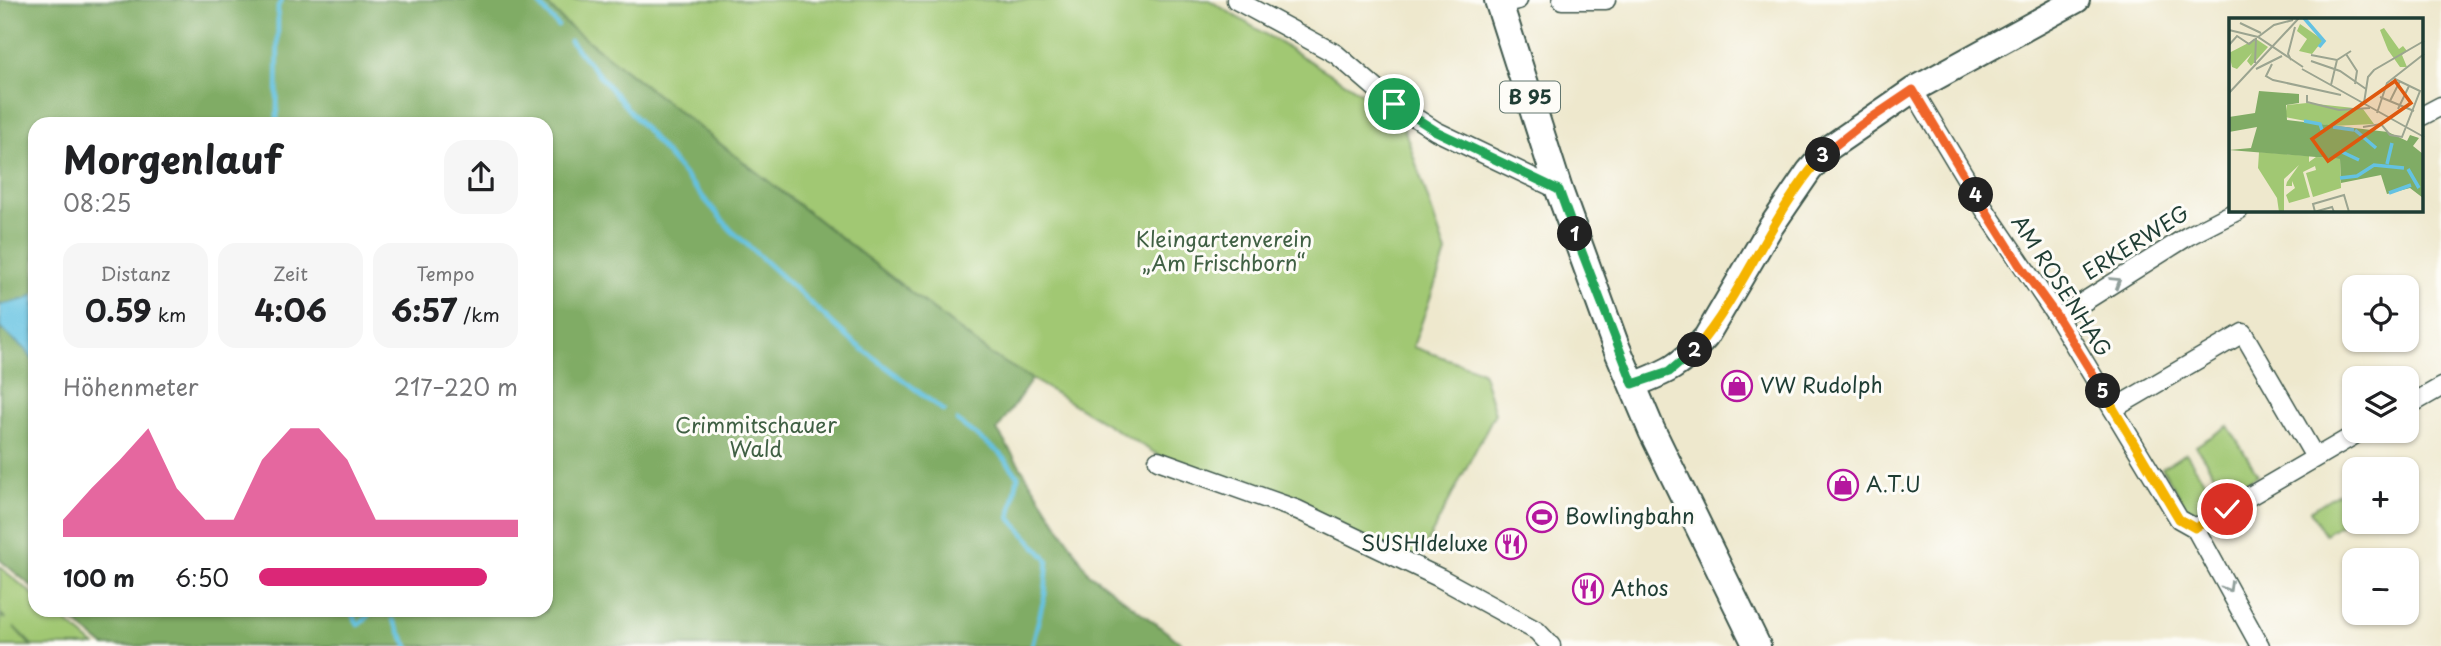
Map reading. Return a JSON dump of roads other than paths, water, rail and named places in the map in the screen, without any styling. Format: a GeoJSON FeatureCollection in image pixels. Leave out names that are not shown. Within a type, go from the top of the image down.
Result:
{"type":"FeatureCollection","features":[{"type":"Feature","properties":{"kind":"main road"},"geometry":{"type":"LineString","coordinates":[[1633,384],[1669,372],[1706,337],[1770,228],[1809,171],[1829,148],[1913,90],[2077,0]]}},
{"type":"Feature","properties":{"kind":"main road","name":"B 95"},"geometry":{"type":"LineString","coordinates":[[1505,1],[1559,190],[1585,263],[1664,455],[1757,646]]}},
{"type":"Feature","properties":{"kind":"street"},"geometry":{"type":"LineString","coordinates":[[1236,0],[1336,54],[1394,104],[1436,131],[1559,190]]}},
{"type":"Feature","properties":{"kind":"street"},"geometry":{"type":"LineString","coordinates":[[1562,0],[1606,0]]}},
{"type":"Feature","properties":{"kind":"street","name":"AM ROSENHAG"},"geometry":{"type":"LineString","coordinates":[[1913,90],[1985,210],[2058,318],[2179,519],[2195,528],[2260,646]]}},
{"type":"Feature","properties":{"kind":"street"},"geometry":{"type":"LineString","coordinates":[[2424,115],[2441,106]]}},
{"type":"Feature","properties":{"kind":"street","name":"ERKERWEG"},"geometry":{"type":"LineString","coordinates":[[2058,318],[2188,236],[2235,212]]}},
{"type":"Feature","properties":{"kind":"street"},"geometry":{"type":"LineString","coordinates":[[2113,409],[2243,333],[2315,457]]}},
{"type":"Feature","properties":{"kind":"street"},"geometry":{"type":"LineString","coordinates":[[2419,400],[2441,387]]}},
{"type":"Feature","properties":{"kind":"street"},"geometry":{"type":"LineString","coordinates":[[2195,528],[2342,442]]}},
{"type":"Feature","properties":{"kind":"street"},"geometry":{"type":"LineString","coordinates":[[1158,460],[1297,510],[1384,551],[1537,631],[1551,646]]}},
{"type":"Feature","properties":{"kind":"water"},"geometry":{"type":"Polygon","coordinates":[[[28,298],[28,353],[0,328],[0,305],[28,298]]]}},
{"type":"Feature","properties":{"kind":"waterway"},"geometry":{"type":"LineString","coordinates":[[277,117],[278,6],[282,0]]}},
{"type":"Feature","properties":{"kind":"waterway"},"geometry":{"type":"LineString","coordinates":[[538,3],[558,26]]}},
{"type":"Feature","properties":{"kind":"waterway"},"geometry":{"type":"LineString","coordinates":[[570,41],[731,230],[852,341],[944,411]]}},
{"type":"Feature","properties":{"kind":"waterway"},"geometry":{"type":"LineString","coordinates":[[957,421],[1001,454],[1018,476],[1010,518],[1048,560],[1045,594],[1032,646]]}},
{"type":"Feature","properties":{"kind":"waterway"},"geometry":{"type":"LineString","coordinates":[[354,617],[358,625],[368,617]]}},
{"type":"Feature","properties":{"kind":"waterway"},"geometry":{"type":"LineString","coordinates":[[393,620],[408,646]]}},
{"type":"Feature","properties":{"kind":"place","name":"VW Rudolph"},"geometry":{"type":"Point","coordinates":[1737,386]}},
{"type":"Feature","properties":{"kind":"place","name":"A.T.U"},"geometry":{"type":"Point","coordinates":[1843,485]}},
{"type":"Feature","properties":{"kind":"place","name":"Bowlingbahn"},"geometry":{"type":"Point","coordinates":[1542,517]}},
{"type":"Feature","properties":{"kind":"place","name":"SUSHIdeluxe"},"geometry":{"type":"Point","coordinates":[1511,544]}},
{"type":"Feature","properties":{"kind":"place","name":"Athos"},"geometry":{"type":"Point","coordinates":[1588,589]}},
{"type":"Feature","properties":{"kind":"park label","name":"Kleingartenverein „Am Frischborn“"},"geometry":{"type":"Point","coordinates":[1224,252]}},
{"type":"Feature","properties":{"kind":"park label","name":"Crimmitschauer Wald"},"geometry":{"type":"Point","coordinates":[756,438]}}]}
